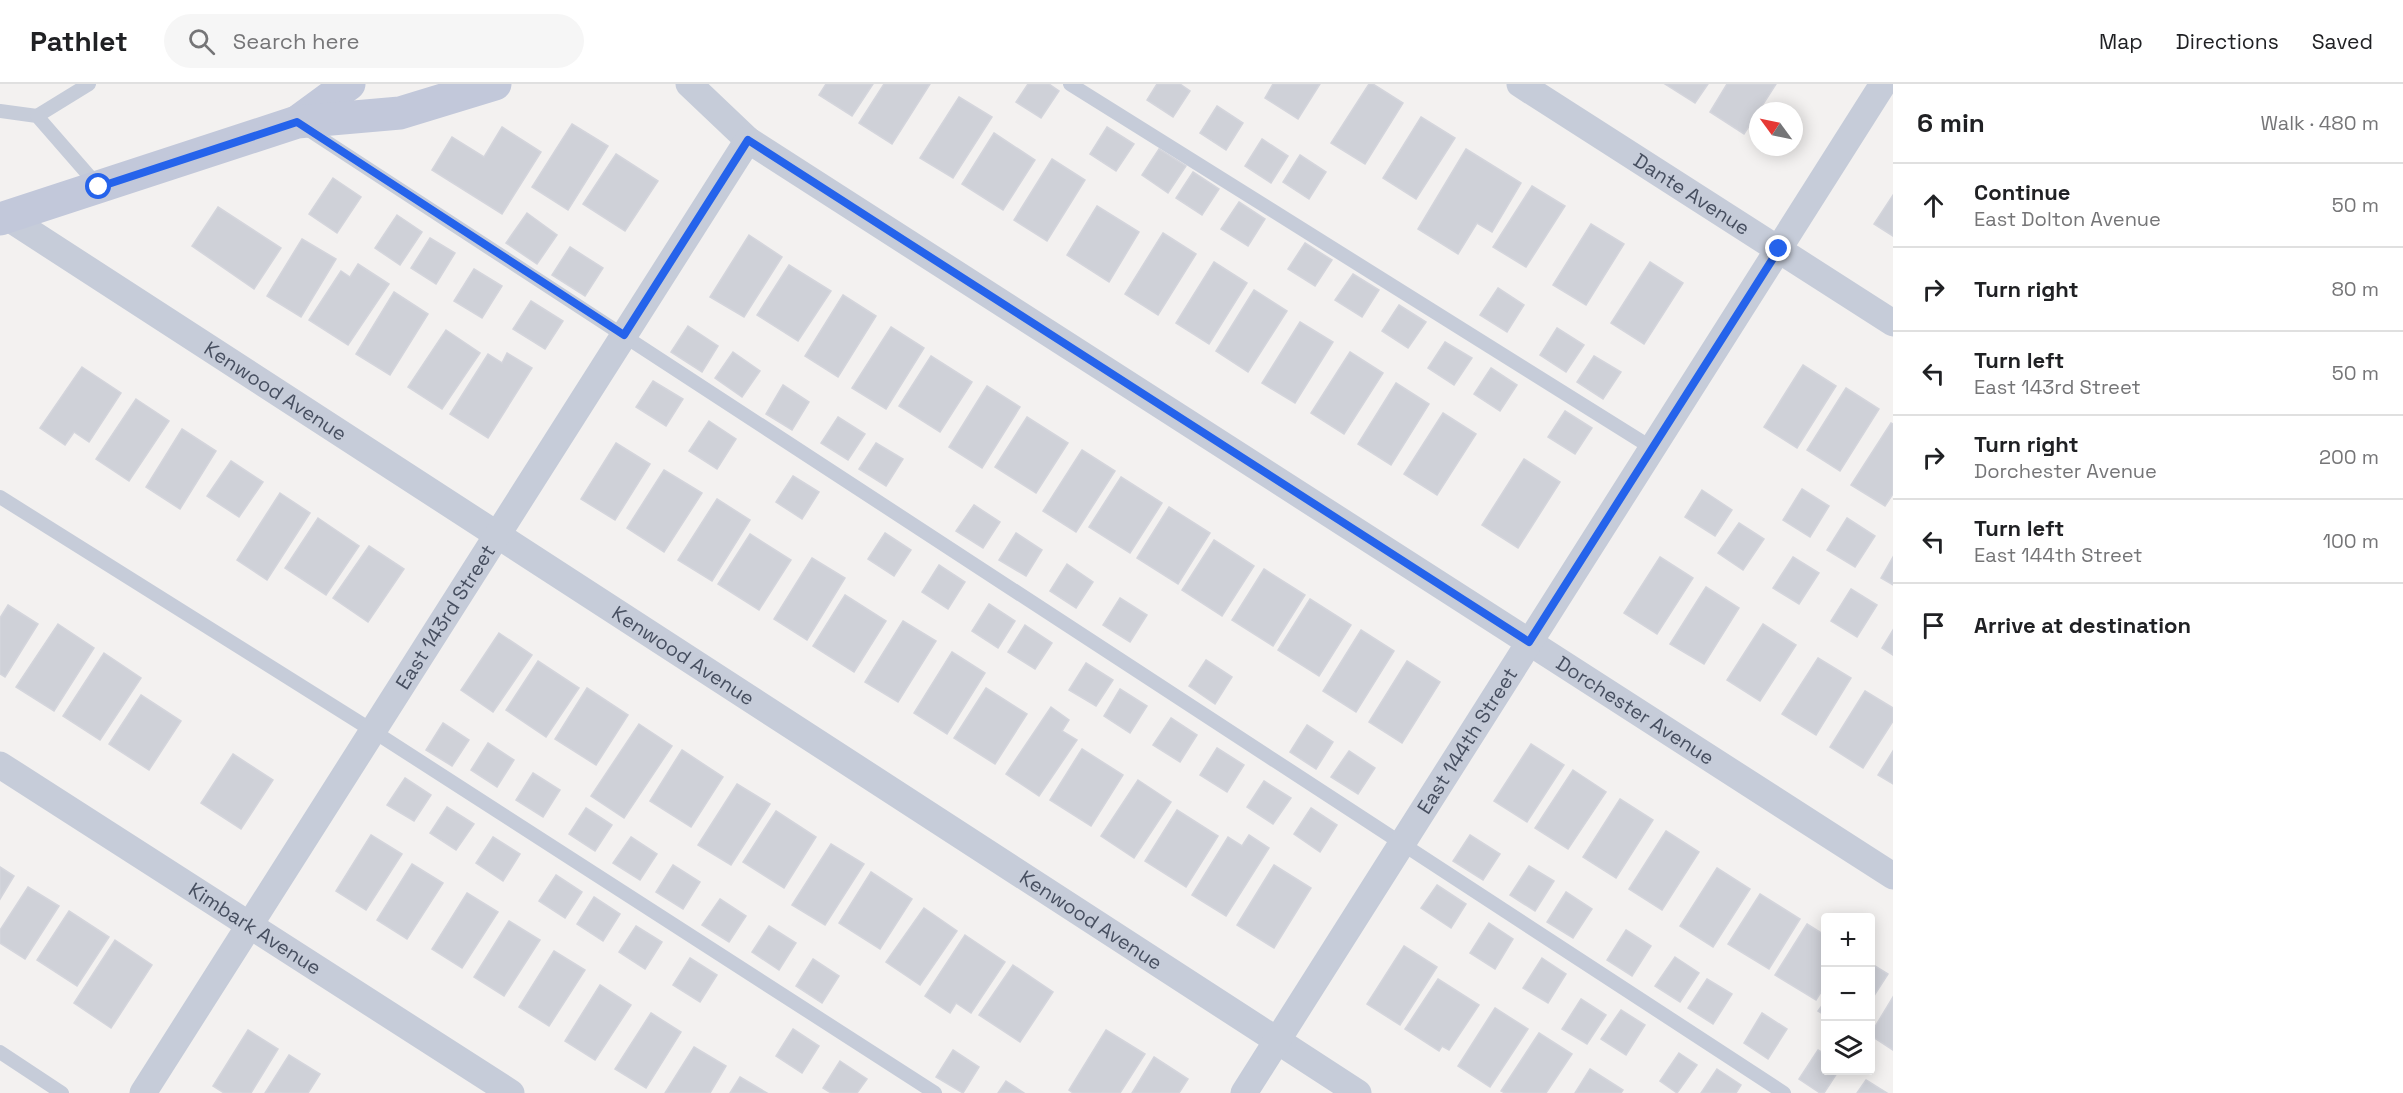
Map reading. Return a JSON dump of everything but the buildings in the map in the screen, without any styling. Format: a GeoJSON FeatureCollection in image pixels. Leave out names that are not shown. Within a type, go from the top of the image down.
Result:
{"type":"FeatureCollection","features":[{"type":"Feature","properties":{"kind":"street"},"geometry":{"type":"LineString","coordinates":[[297,122],[349,84]]}},
{"type":"Feature","properties":{"kind":"street"},"geometry":{"type":"LineString","coordinates":[[3,218],[297,122],[400,113],[495,84]]}},
{"type":"Feature","properties":{"kind":"street","name":"Dorchester Avenue"},"geometry":{"type":"LineString","coordinates":[[689,84],[748,140],[1893,876]]}},
{"type":"Feature","properties":{"kind":"street","name":"Dante Avenue"},"geometry":{"type":"LineString","coordinates":[[1520,84],[1893,323]]}},
{"type":"Feature","properties":{"kind":"street","name":"East 144th Street"},"geometry":{"type":"LineString","coordinates":[[1244,1093],[1883,84]]}},
{"type":"Feature","properties":{"kind":"street","name":"East 143rd Street"},"geometry":{"type":"LineString","coordinates":[[143,1093],[748,140]]}},
{"type":"Feature","properties":{"kind":"street","name":"Kenwood Avenue"},"geometry":{"type":"LineString","coordinates":[[3,218],[1358,1093]]}},
{"type":"Feature","properties":{"kind":"street","name":"Kimbark Avenue"},"geometry":{"type":"LineString","coordinates":[[0,765],[511,1093]]}},
{"type":"Feature","properties":{"kind":"lane"},"geometry":{"type":"LineString","coordinates":[[0,111],[37,116],[89,84]]}},
{"type":"Feature","properties":{"kind":"lane"},"geometry":{"type":"LineString","coordinates":[[1070,84],[1652,448]]}},
{"type":"Feature","properties":{"kind":"lane"},"geometry":{"type":"LineString","coordinates":[[37,116],[99,187]]}},
{"type":"Feature","properties":{"kind":"lane"},"geometry":{"type":"LineString","coordinates":[[297,122],[1784,1093]]}},
{"type":"Feature","properties":{"kind":"lane"},"geometry":{"type":"LineString","coordinates":[[0,497],[373,731],[935,1093]]}},
{"type":"Feature","properties":{"kind":"lane"},"geometry":{"type":"LineString","coordinates":[[0,1052],[62,1093]]}},
{"type":"Feature","properties":{"kind":"route"},"geometry":{"type":"LineString","coordinates":[[99,187],[297,122],[624,335],[748,140],[1529,642],[1779,249]]}}]}
